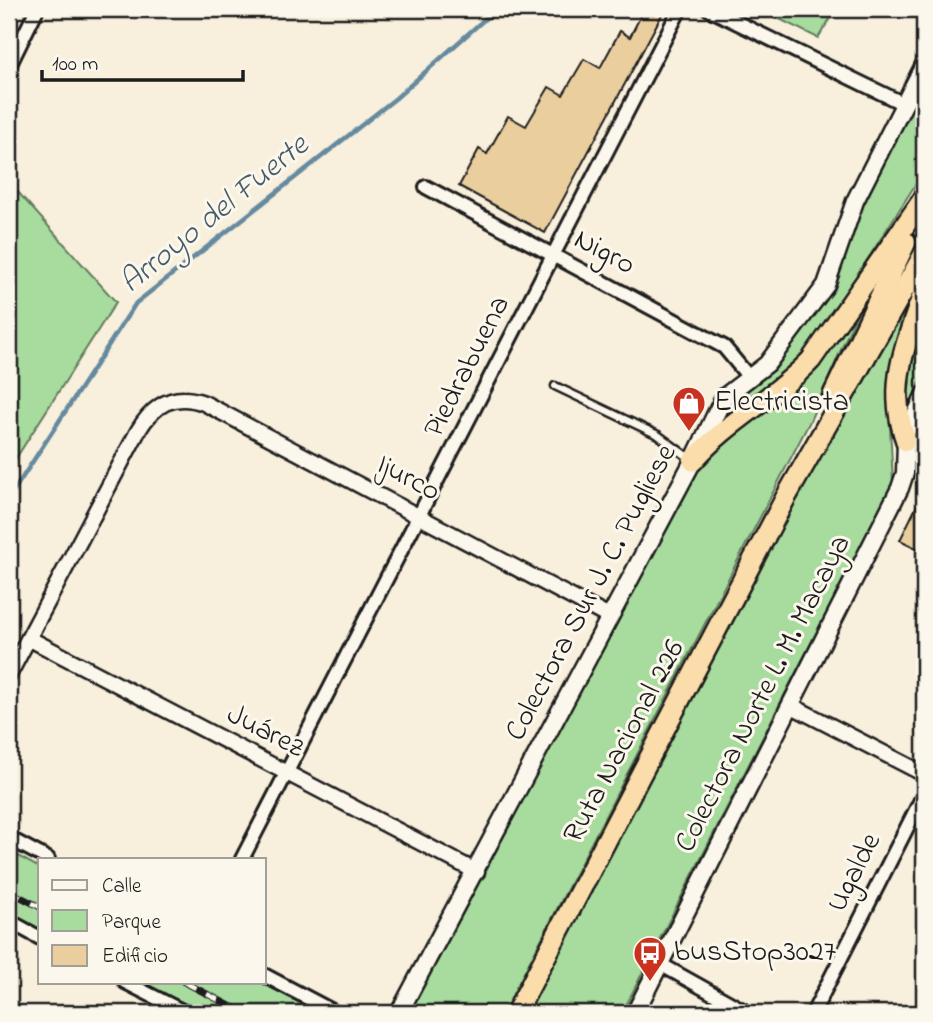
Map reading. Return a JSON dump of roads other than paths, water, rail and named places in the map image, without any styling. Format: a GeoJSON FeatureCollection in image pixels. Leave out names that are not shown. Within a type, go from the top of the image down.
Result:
{"type":"FeatureCollection","features":[{"type":"Feature","properties":{"kind":"highway"},"geometry":{"type":"LineString","coordinates":[[693,461],[715,438],[793,379],[811,360],[924,198]]}},
{"type":"Feature","properties":{"kind":"highway","name":"Ruta Nacional 226"},"geometry":{"type":"LineString","coordinates":[[786,498],[879,293],[924,208]]}},
{"type":"Feature","properties":{"kind":"highway","name":"Ruta Nacional 226"},"geometry":{"type":"LineString","coordinates":[[516,1013],[786,498],[924,254]]}},
{"type":"Feature","properties":{"kind":"highway"},"geometry":{"type":"LineString","coordinates":[[915,444],[895,401],[897,380],[924,291]]}},
{"type":"Feature","properties":{"kind":"main road","name":"Colectora Sur J. C. Pugliese"},"geometry":{"type":"LineString","coordinates":[[399,1013],[477,872],[693,461],[720,404],[748,376],[775,355],[825,285],[855,201],[924,65]]}},
{"type":"Feature","properties":{"kind":"main road","name":"Colectora Norte L. M. Macaya"},"geometry":{"type":"LineString","coordinates":[[635,1013],[900,488],[915,444]]}},
{"type":"Feature","properties":{"kind":"street"},"geometry":{"type":"LineString","coordinates":[[9,66],[37,9]]}},
{"type":"Feature","properties":{"kind":"street","name":"Piedrabuena"},"geometry":{"type":"LineString","coordinates":[[242,858],[680,9]]}},
{"type":"Feature","properties":{"kind":"street"},"geometry":{"type":"LineString","coordinates":[[709,9],[904,104]]}},
{"type":"Feature","properties":{"kind":"street","name":"Nigro"},"geometry":{"type":"LineString","coordinates":[[426,187],[724,347],[748,376]]}},
{"type":"Feature","properties":{"kind":"street","name":"Colectora Norte L. M. Macaya"},"geometry":{"type":"LineString","coordinates":[[915,444],[908,427],[924,394]]}},
{"type":"Feature","properties":{"kind":"street","name":"Ijurco"},"geometry":{"type":"LineString","coordinates":[[30,639],[138,431],[154,411],[178,397],[204,403],[609,617]]}},
{"type":"Feature","properties":{"kind":"street"},"geometry":{"type":"LineString","coordinates":[[9,675],[30,639]]}},
{"type":"Feature","properties":{"kind":"street","name":"Juárez"},"geometry":{"type":"LineString","coordinates":[[30,639],[477,872]]}},
{"type":"Feature","properties":{"kind":"street"},"geometry":{"type":"LineString","coordinates":[[790,705],[924,774]]}},
{"type":"Feature","properties":{"kind":"street","name":"Ugalde"},"geometry":{"type":"LineString","coordinates":[[813,1013],[924,794]]}},
{"type":"Feature","properties":{"kind":"street"},"geometry":{"type":"LineString","coordinates":[[9,838],[46,858]]}},
{"type":"Feature","properties":{"kind":"street"},"geometry":{"type":"LineString","coordinates":[[9,921],[38,936]]}},
{"type":"Feature","properties":{"kind":"street"},"geometry":{"type":"LineString","coordinates":[[660,964],[748,1013]]}},
{"type":"Feature","properties":{"kind":"street"},"geometry":{"type":"LineString","coordinates":[[266,976],[336,1013]]}},
{"type":"Feature","properties":{"kind":"street"},"geometry":{"type":"LineString","coordinates":[[129,984],[178,1011]]}},
{"type":"Feature","properties":{"kind":"lane"},"geometry":{"type":"LineString","coordinates":[[555,386],[658,435],[693,461]]}},
{"type":"Feature","properties":{"kind":"waterway","name":"Arroyo del Fuerte"},"geometry":{"type":"LineString","coordinates":[[9,498],[136,303],[396,98],[496,9]]}},
{"type":"Feature","properties":{"kind":"railway"},"geometry":{"type":"LineString","coordinates":[[9,891],[38,906]]}},
{"type":"Feature","properties":{"kind":"railway"},"geometry":{"type":"LineString","coordinates":[[188,984],[244,1013]]}},
{"type":"Feature","properties":{"kind":"place","name":"Electricista"},"geometry":{"type":"Point","coordinates":[689,433]}},
{"type":"Feature","properties":{"kind":"place","name":"busStop3027"},"geometry":{"type":"Point","coordinates":[650,983]}}]}
